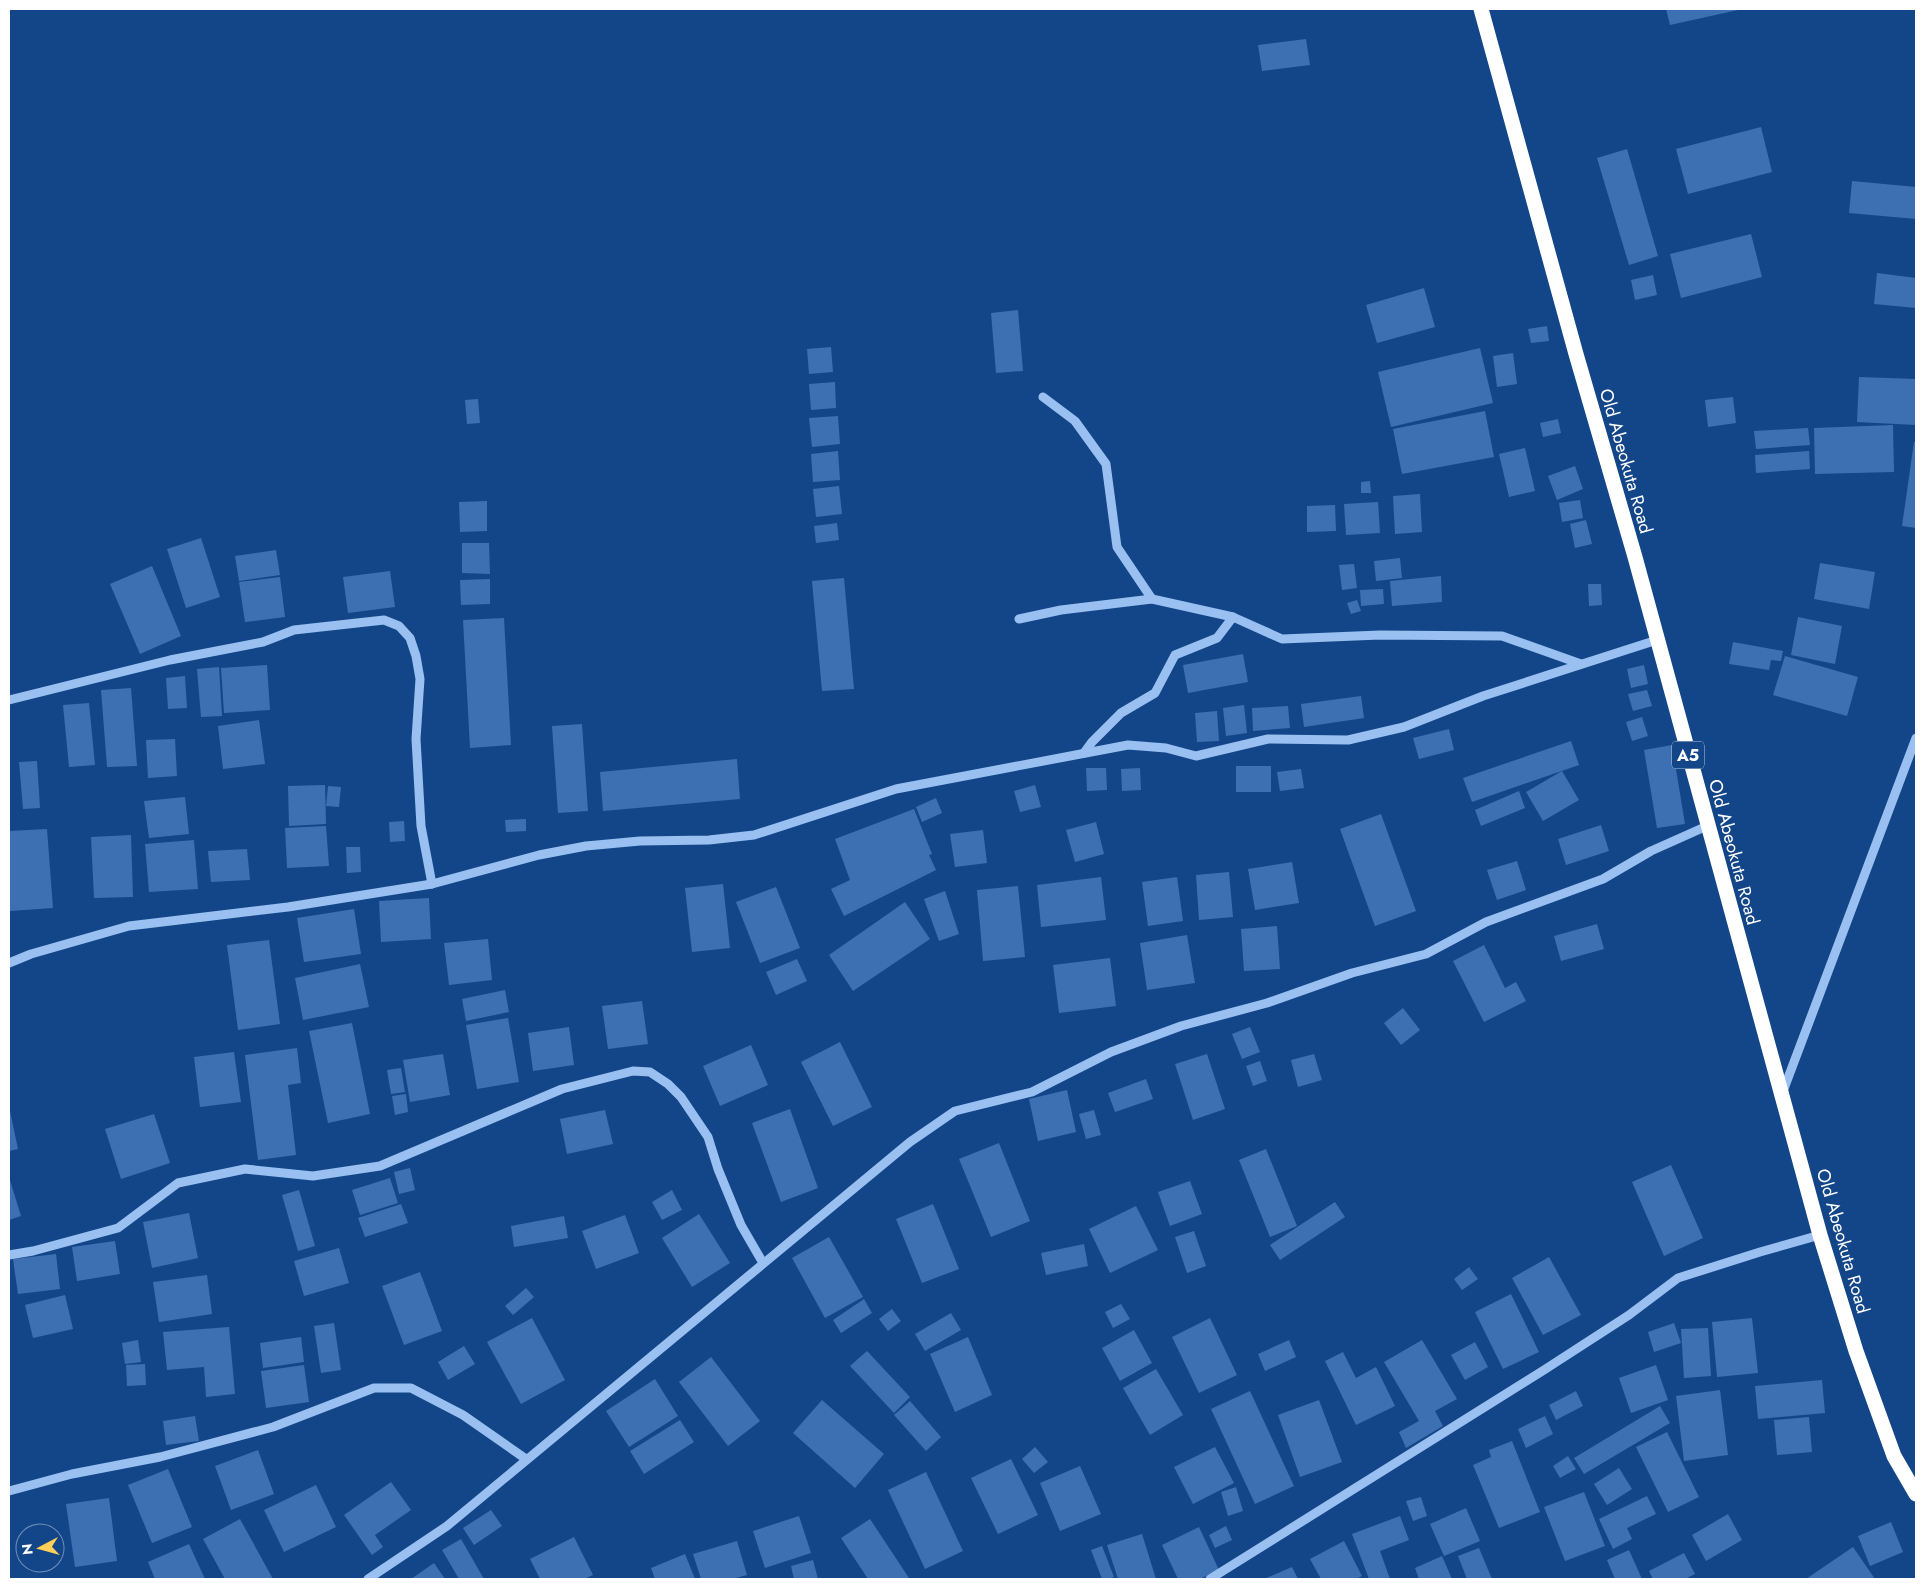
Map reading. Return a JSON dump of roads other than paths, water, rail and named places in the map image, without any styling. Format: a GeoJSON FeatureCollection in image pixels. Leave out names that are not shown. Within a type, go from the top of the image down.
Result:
{"type":"FeatureCollection","features":[{"type":"Feature","properties":{"kind":"highway","name":"Old Abeokuta Road"},"geometry":{"type":"LineString","coordinates":[[1481,9],[1820,1235],[1856,1351],[1891,1447],[1916,1494]]}},
{"type":"Feature","properties":{"kind":"street"},"geometry":{"type":"LineString","coordinates":[[1043,397],[1075,421],[1106,464],[1117,548],[1152,599]]}},
{"type":"Feature","properties":{"kind":"street"},"geometry":{"type":"LineString","coordinates":[[1019,619],[1060,610],[1152,599],[1233,617],[1282,639],[1380,635],[1502,636],[1581,664]]}},
{"type":"Feature","properties":{"kind":"street"},"geometry":{"type":"LineString","coordinates":[[1084,753],[1121,713],[1155,692],[1175,655],[1218,638],[1233,617]]}},
{"type":"Feature","properties":{"kind":"street"},"geometry":{"type":"LineString","coordinates":[[9,700],[170,660],[263,642],[294,630],[384,620],[399,626],[410,638],[416,656],[420,679],[416,739],[421,826],[432,884]]}},
{"type":"Feature","properties":{"kind":"street"},"geometry":{"type":"LineString","coordinates":[[9,963],[31,954],[129,926],[288,907],[432,884],[539,855],[586,846],[640,841],[709,840],[754,834],[896,789],[1128,745],[1166,748],[1196,756],[1268,739],[1348,740],[1404,727],[1483,696],[1657,640]]}},
{"type":"Feature","properties":{"kind":"street"},"geometry":{"type":"LineString","coordinates":[[1782,1095],[1916,738]]}},
{"type":"Feature","properties":{"kind":"street"},"geometry":{"type":"LineString","coordinates":[[368,1579],[447,1526],[910,1142],[955,1112],[1032,1092],[1111,1052],[1181,1026],[1267,1003],[1352,973],[1426,954],[1486,922],[1603,879],[1651,852],[1707,826]]}},
{"type":"Feature","properties":{"kind":"street"},"geometry":{"type":"LineString","coordinates":[[9,1254],[33,1251],[118,1228],[178,1183],[246,1169],[312,1176],[380,1166],[562,1089],[632,1072],[650,1072],[668,1084],[681,1097],[708,1137],[718,1170],[741,1225],[763,1263]]}},
{"type":"Feature","properties":{"kind":"street"},"geometry":{"type":"LineString","coordinates":[[1210,1579],[1575,1350],[1629,1315],[1678,1278],[1820,1235]]}},
{"type":"Feature","properties":{"kind":"street"},"geometry":{"type":"LineString","coordinates":[[9,1491],[72,1474],[160,1457],[273,1427],[374,1388],[411,1388],[463,1415],[526,1459]]}}]}
